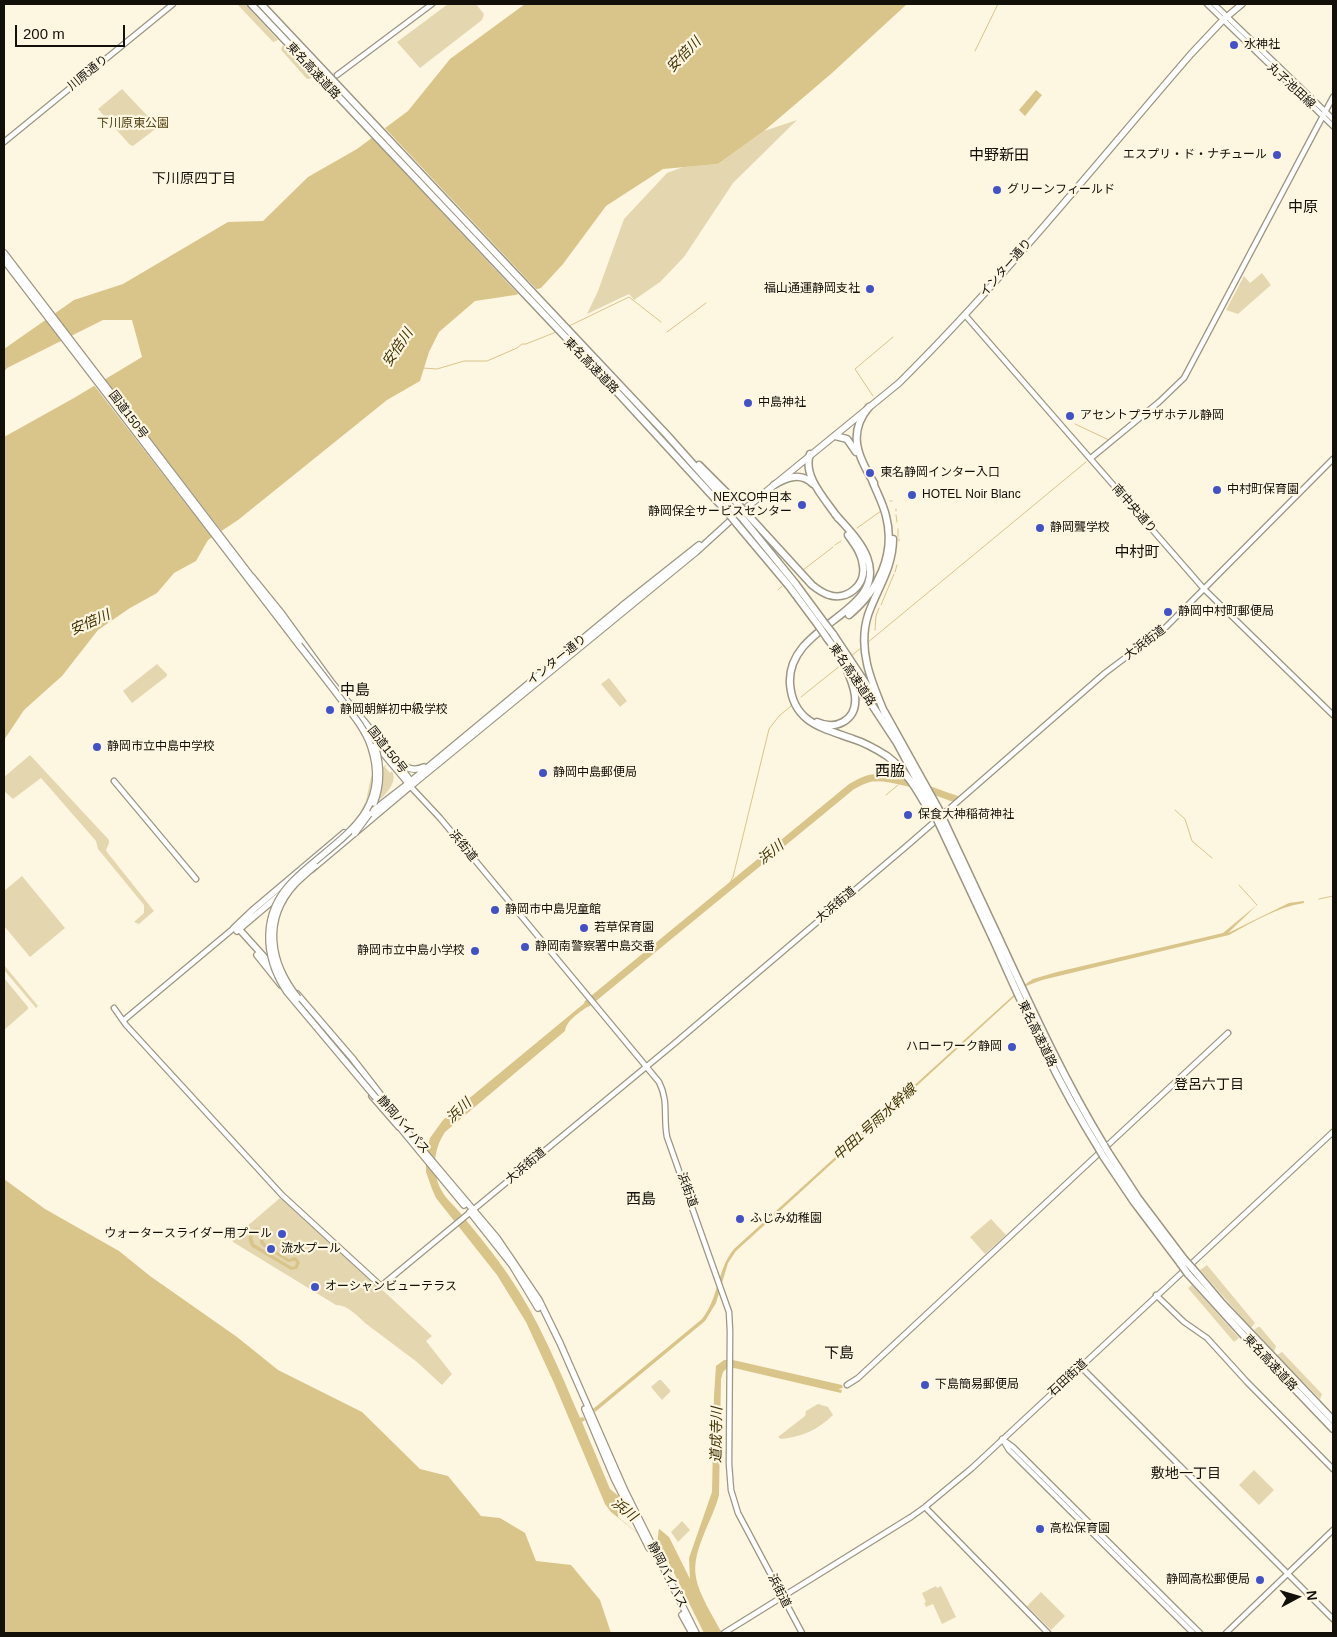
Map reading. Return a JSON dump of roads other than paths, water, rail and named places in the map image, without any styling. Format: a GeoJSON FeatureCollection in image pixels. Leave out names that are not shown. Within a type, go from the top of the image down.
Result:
{"type":"FeatureCollection","features":[{"type":"Feature","properties":{"kind":"highway","name":"東名高速道路"},"geometry":{"type":"LineString","coordinates":[[250,4],[588,363],[666,435],[699,473]]}},
{"type":"Feature","properties":{"kind":"highway","name":"東名高速道路"},"geometry":{"type":"LineString","coordinates":[[261,4],[596,360],[626,397],[743,519],[789,586],[830,636],[896,743],[932,796],[934,811],[996,938]]}},
{"type":"Feature","properties":{"kind":"highway"},"geometry":{"type":"LineString","coordinates":[[846,661],[854,690],[854,710],[846,721],[828,726],[808,716],[798,702],[794,688],[794,672],[798,660],[808,646],[860,606],[873,590],[882,570],[888,548],[887,516],[856,439],[861,419],[869,407]]}},
{"type":"Feature","properties":{"kind":"highway"},"geometry":{"type":"LineString","coordinates":[[835,436],[847,439],[865,465]]}},
{"type":"Feature","properties":{"kind":"highway"},"geometry":{"type":"LineString","coordinates":[[743,519],[820,592],[834,596],[850,593],[855,590],[863,579],[864,572],[860,553],[810,473],[808,463],[810,454]]}},
{"type":"Feature","properties":{"kind":"highway"},"geometry":{"type":"LineString","coordinates":[[774,485],[785,479],[799,476],[810,480],[821,492]]}},
{"type":"Feature","properties":{"kind":"highway"},"geometry":{"type":"LineString","coordinates":[[872,480],[886,503],[890,515],[893,550],[885,579],[868,615],[864,645],[873,686],[886,714]]}},
{"type":"Feature","properties":{"kind":"highway"},"geometry":{"type":"LineString","coordinates":[[835,514],[864,551],[869,565],[869,579],[867,586],[856,602],[814,635],[800,650],[794,661],[791,674],[790,683],[794,700],[801,713],[814,725],[871,746],[889,758],[908,778],[934,811]]}},
{"type":"Feature","properties":{"kind":"highway","name":"東名高速道路"},"geometry":{"type":"LineString","coordinates":[[846,661],[886,714],[922,783],[924,794],[996,938],[1062,1079],[1134,1202],[1247,1339],[1333,1420]]}},
{"type":"Feature","properties":{"kind":"highway","name":"東名高速道路"},"geometry":{"type":"LineString","coordinates":[[1313,1403],[1333,1429]]}},
{"type":"Feature","properties":{"kind":"main road","name":"インター通り"},"geometry":{"type":"LineString","coordinates":[[746,508],[899,383],[965,315],[1172,75],[1225,19],[1242,4]]}},
{"type":"Feature","properties":{"kind":"main road","name":"国道150号"},"geometry":{"type":"LineString","coordinates":[[4,253],[34,296]]}},
{"type":"Feature","properties":{"kind":"main road","name":"国道150号"},"geometry":{"type":"LineString","coordinates":[[4,260],[34,296],[300,644]]}},
{"type":"Feature","properties":{"kind":"main road","name":"インター通り"},"geometry":{"type":"LineString","coordinates":[[411,784],[696,552],[730,521]]}},
{"type":"Feature","properties":{"kind":"main road","name":"インター通り"},"geometry":{"type":"LineString","coordinates":[[411,784],[430,764],[693,548],[706,541]]}},
{"type":"Feature","properties":{"kind":"main road","name":"国道150号"},"geometry":{"type":"LineString","coordinates":[[250,578],[278,608],[332,683],[377,738],[411,784]]}},
{"type":"Feature","properties":{"kind":"main road","name":"国道150号"},"geometry":{"type":"LineString","coordinates":[[250,578],[282,628],[396,769],[411,784]]}},
{"type":"Feature","properties":{"kind":"main road","name":"静岡バイパス"},"geometry":{"type":"LineString","coordinates":[[300,644],[366,735],[373,754],[375,777],[371,799],[356,825],[292,881],[279,898],[269,927],[268,942],[276,975],[287,992],[437,1169],[512,1265],[539,1310],[568,1369],[596,1439],[625,1502],[692,1633]]}},
{"type":"Feature","properties":{"kind":"main road"},"geometry":{"type":"LineString","coordinates":[[377,738],[406,768],[417,770],[430,764]]}},
{"type":"Feature","properties":{"kind":"main road","name":"国道150号"},"geometry":{"type":"LineString","coordinates":[[384,803],[402,784],[402,779],[396,769]]}},
{"type":"Feature","properties":{"kind":"main road","name":"国道150号"},"geometry":{"type":"LineString","coordinates":[[237,929],[336,840],[411,784]]}},
{"type":"Feature","properties":{"kind":"main road","name":"国道150号"},"geometry":{"type":"LineString","coordinates":[[237,929],[411,784]]}},
{"type":"Feature","properties":{"kind":"main road"},"geometry":{"type":"LineString","coordinates":[[237,929],[352,1058],[402,1127]]}},
{"type":"Feature","properties":{"kind":"main road","name":"静岡バイパス"},"geometry":{"type":"LineString","coordinates":[[470,1213],[507,1250],[539,1300],[633,1508],[696,1633]]}},
{"type":"Feature","properties":{"kind":"street","name":"川原通り"},"geometry":{"type":"LineString","coordinates":[[4,142],[173,4]]}},
{"type":"Feature","properties":{"kind":"street"},"geometry":{"type":"LineString","coordinates":[[337,75],[432,4]]}},
{"type":"Feature","properties":{"kind":"street","name":"丸子池田線"},"geometry":{"type":"LineString","coordinates":[[1207,4],[1324,114],[1333,126]]}},
{"type":"Feature","properties":{"kind":"street","name":"丸子池田線"},"geometry":{"type":"LineString","coordinates":[[1214,4],[1225,19]]}},
{"type":"Feature","properties":{"kind":"street"},"geometry":{"type":"LineString","coordinates":[[1090,458],[1169,394],[1184,378],[1333,98]]}},
{"type":"Feature","properties":{"kind":"street","name":"丸子池田線"},"geometry":{"type":"LineString","coordinates":[[1324,114],[1333,118]]}},
{"type":"Feature","properties":{"kind":"street","name":"南中央通り"},"geometry":{"type":"LineString","coordinates":[[965,315],[1204,589],[1333,715]]}},
{"type":"Feature","properties":{"kind":"street","name":"大浜街道"},"geometry":{"type":"LineString","coordinates":[[124,1020],[126,1025],[198,1105],[282,1195],[381,1286],[646,1067],[909,844],[1104,673],[1166,627],[1333,460]]}},
{"type":"Feature","properties":{"kind":"street"},"geometry":{"type":"LineString","coordinates":[[114,781],[196,879]]}},
{"type":"Feature","properties":{"kind":"street","name":"浜街道"},"geometry":{"type":"LineString","coordinates":[[411,784],[659,1082],[665,1093],[667,1137],[723,1294],[730,1322],[729,1464],[732,1496],[738,1513],[802,1633]]}},
{"type":"Feature","properties":{"kind":"street"},"geometry":{"type":"LineString","coordinates":[[114,1008],[124,1020],[237,929]]}},
{"type":"Feature","properties":{"kind":"street"},"geometry":{"type":"LineString","coordinates":[[847,1385],[858,1378],[1228,1034]]}},
{"type":"Feature","properties":{"kind":"street","name":"石田街道"},"geometry":{"type":"LineString","coordinates":[[724,1633],[924,1507],[972,1468],[1333,1132]]}},
{"type":"Feature","properties":{"kind":"street"},"geometry":{"type":"LineString","coordinates":[[1156,1295],[1184,1322],[1207,1338],[1247,1382],[1333,1469]]}},
{"type":"Feature","properties":{"kind":"street"},"geometry":{"type":"LineString","coordinates":[[1081,1367],[1333,1619]]}},
{"type":"Feature","properties":{"kind":"street"},"geometry":{"type":"LineString","coordinates":[[1002,1439],[1008,1450],[1193,1633]]}},
{"type":"Feature","properties":{"kind":"street"},"geometry":{"type":"LineString","coordinates":[[1002,1439],[1013,1447],[1200,1633]]}},
{"type":"Feature","properties":{"kind":"street"},"geometry":{"type":"LineString","coordinates":[[924,1507],[1048,1633]]}},
{"type":"Feature","properties":{"kind":"street"},"geometry":{"type":"LineString","coordinates":[[1226,1633],[1333,1530]]}},
{"type":"Feature","properties":{"kind":"water","name":"安倍川"},"geometry":{"type":"Polygon","coordinates":[[[525,4],[907,4],[832,73],[764,131],[718,164],[663,169],[606,206],[563,264],[541,288],[515,295],[475,301],[439,332],[429,352],[420,381],[387,400],[238,520],[208,540],[196,561],[174,573],[157,593],[130,608],[98,630],[62,676],[24,710],[4,740],[4,437],[142,357],[132,320],[103,320],[7,368],[4,372],[4,349],[74,300],[123,284],[228,222],[263,221],[308,177],[357,149],[408,111],[450,59],[525,4]]]}},
{"type":"Feature","properties":{"kind":"water"},"geometry":{"type":"Polygon","coordinates":[[[1036,90],[1042,95],[1025,116],[1019,110],[1036,90]]]}},
{"type":"Feature","properties":{"kind":"water","name":"中田1号雨水幹線"},"geometry":{"type":"Polygon","coordinates":[[[1304,901],[1304,903],[1284,908],[1265,916],[1229,935],[1042,980],[1026,986],[736,1251],[728,1263],[716,1303],[705,1321],[595,1412],[593,1409],[702,1319],[712,1302],[724,1265],[734,1249],[1027,983],[1033,979],[1057,972],[1223,933],[1258,904],[1228,933],[1289,903],[1304,901]]]}},
{"type":"Feature","properties":{"kind":"water","name":"道成寺川"},"geometry":{"type":"Polygon","coordinates":[[[593,996],[596,1000],[573,1017],[565,1031],[445,1132],[436,1156],[436,1176],[448,1200],[498,1260],[530,1310],[548,1345],[580,1418],[583,1417],[585,1420],[582,1422],[610,1489],[669,1537],[690,1579],[689,1558],[712,1492],[716,1366],[724,1360],[733,1360],[842,1385],[843,1388],[838,1389],[842,1390],[841,1393],[734,1368],[727,1368],[723,1372],[721,1379],[719,1495],[699,1546],[695,1567],[697,1583],[722,1633],[704,1633],[665,1555],[611,1512],[605,1504],[526,1322],[497,1275],[436,1198],[426,1172],[426,1156],[430,1138],[443,1120],[593,996]]]}},
{"type":"Feature","properties":{"kind":"water"},"geometry":{"type":"Polygon","coordinates":[[[4,1179],[45,1209],[119,1251],[150,1276],[237,1337],[278,1370],[362,1412],[420,1469],[448,1476],[481,1516],[500,1518],[525,1533],[536,1561],[571,1565],[600,1600],[611,1633],[4,1633],[4,1179]]]}},
{"type":"Feature","properties":{"kind":"water","name":"流水プール"},"geometry":{"type":"Polygon","coordinates":[[[257,1228],[263,1231],[263,1240],[266,1245],[289,1259],[295,1257],[298,1259],[300,1263],[297,1269],[291,1270],[252,1247],[249,1238],[252,1229],[257,1228]],[[256,1232],[252,1237],[254,1244],[292,1267],[295,1266],[295,1261],[288,1262],[264,1247],[260,1243],[260,1234],[256,1232]]]}},
{"type":"Feature","properties":{"kind":"waterway"},"geometry":{"type":"LineString","coordinates":[[975,51],[998,4]]}},
{"type":"Feature","properties":{"kind":"waterway"},"geometry":{"type":"LineString","coordinates":[[569,326],[629,297],[661,322]]}},
{"type":"Feature","properties":{"kind":"waterway"},"geometry":{"type":"LineString","coordinates":[[667,332],[706,303]]}},
{"type":"Feature","properties":{"kind":"waterway"},"geometry":{"type":"LineString","coordinates":[[423,368],[437,369],[464,361],[487,361],[522,344],[556,332]]}},
{"type":"Feature","properties":{"kind":"waterway"},"geometry":{"type":"LineString","coordinates":[[873,396],[855,369],[893,337]]}},
{"type":"Feature","properties":{"kind":"waterway"},"geometry":{"type":"LineString","coordinates":[[1075,424],[1109,440]]}},
{"type":"Feature","properties":{"kind":"waterway"},"geometry":{"type":"LineString","coordinates":[[867,643],[1086,462]]}},
{"type":"Feature","properties":{"kind":"waterway"},"geometry":{"type":"LineString","coordinates":[[857,528],[881,511]]}},
{"type":"Feature","properties":{"kind":"waterway"},"geometry":{"type":"LineString","coordinates":[[896,515],[897,522]]}},
{"type":"Feature","properties":{"kind":"waterway"},"geometry":{"type":"LineString","coordinates":[[898,529],[898,537]]}},
{"type":"Feature","properties":{"kind":"waterway"},"geometry":{"type":"LineString","coordinates":[[835,545],[841,541]]}},
{"type":"Feature","properties":{"kind":"waterway"},"geometry":{"type":"LineString","coordinates":[[803,570],[833,547]]}},
{"type":"Feature","properties":{"kind":"waterway"},"geometry":{"type":"LineString","coordinates":[[895,572],[897,565]]}},
{"type":"Feature","properties":{"kind":"waterway"},"geometry":{"type":"LineString","coordinates":[[881,605],[894,574]]}},
{"type":"Feature","properties":{"kind":"waterway"},"geometry":{"type":"LineString","coordinates":[[778,590],[782,586]]}},
{"type":"Feature","properties":{"kind":"waterway"},"geometry":{"type":"LineString","coordinates":[[875,630],[876,616],[879,608]]}},
{"type":"Feature","properties":{"kind":"waterway"},"geometry":{"type":"LineString","coordinates":[[850,657],[862,647]]}},
{"type":"Feature","properties":{"kind":"waterway"},"geometry":{"type":"LineString","coordinates":[[801,697],[841,665]]}},
{"type":"Feature","properties":{"kind":"waterway"},"geometry":{"type":"LineString","coordinates":[[726,890],[733,877],[769,729],[779,716],[791,706]]}},
{"type":"Feature","properties":{"kind":"waterway","name":"浜川"},"geometry":{"type":"LineString","coordinates":[[588,1003],[851,787],[866,779],[891,779],[956,799]]}},
{"type":"Feature","properties":{"kind":"waterway"},"geometry":{"type":"LineString","coordinates":[[886,795],[898,785]]}},
{"type":"Feature","properties":{"kind":"waterway"},"geometry":{"type":"LineString","coordinates":[[1175,810],[1185,819],[1192,841],[1212,858]]}},
{"type":"Feature","properties":{"kind":"waterway"},"geometry":{"type":"LineString","coordinates":[[1239,885],[1257,905]]}},
{"type":"Feature","properties":{"kind":"waterway"},"geometry":{"type":"LineString","coordinates":[[1319,899],[1333,896]]}},
{"type":"Feature","properties":{"kind":"place","name":"水神社"},"geometry":{"type":"Point","coordinates":[1234,45]}},
{"type":"Feature","properties":{"kind":"place","name":"エスプリ・ド・ナチュール"},"geometry":{"type":"Point","coordinates":[1277,155]}},
{"type":"Feature","properties":{"kind":"place","name":"グリーンフィールド"},"geometry":{"type":"Point","coordinates":[997,190]}},
{"type":"Feature","properties":{"kind":"place","name":"福山通運静岡支社"},"geometry":{"type":"Point","coordinates":[870,289]}},
{"type":"Feature","properties":{"kind":"place","name":"中島神社"},"geometry":{"type":"Point","coordinates":[748,403]}},
{"type":"Feature","properties":{"kind":"place","name":"アセントプラザホテル静岡"},"geometry":{"type":"Point","coordinates":[1070,416]}},
{"type":"Feature","properties":{"kind":"place","name":"東名静岡インター入口"},"geometry":{"type":"Point","coordinates":[870,473]}},
{"type":"Feature","properties":{"kind":"place","name":"中村町保育園"},"geometry":{"type":"Point","coordinates":[1217,490]}},
{"type":"Feature","properties":{"kind":"place","name":"HOTEL Noir Blanc"},"geometry":{"type":"Point","coordinates":[912,495]}},
{"type":"Feature","properties":{"kind":"place","name":"NEXCO中日本 静岡保全サービスセンター"},"geometry":{"type":"Point","coordinates":[802,505]}},
{"type":"Feature","properties":{"kind":"place","name":"静岡聾学校"},"geometry":{"type":"Point","coordinates":[1040,528]}},
{"type":"Feature","properties":{"kind":"place","name":"静岡中村町郵便局"},"geometry":{"type":"Point","coordinates":[1168,612]}},
{"type":"Feature","properties":{"kind":"place","name":"静岡朝鮮初中級学校"},"geometry":{"type":"Point","coordinates":[330,710]}},
{"type":"Feature","properties":{"kind":"place","name":"静岡市立中島中学校"},"geometry":{"type":"Point","coordinates":[97,747]}},
{"type":"Feature","properties":{"kind":"place","name":"静岡中島郵便局"},"geometry":{"type":"Point","coordinates":[543,773]}},
{"type":"Feature","properties":{"kind":"place","name":"保食大神稲荷神社"},"geometry":{"type":"Point","coordinates":[908,815]}},
{"type":"Feature","properties":{"kind":"place","name":"静岡市中島児童館"},"geometry":{"type":"Point","coordinates":[495,910]}},
{"type":"Feature","properties":{"kind":"place","name":"若草保育園"},"geometry":{"type":"Point","coordinates":[584,928]}},
{"type":"Feature","properties":{"kind":"place","name":"静岡南警察署中島交番"},"geometry":{"type":"Point","coordinates":[525,947]}},
{"type":"Feature","properties":{"kind":"place","name":"静岡市立中島小学校"},"geometry":{"type":"Point","coordinates":[475,951]}},
{"type":"Feature","properties":{"kind":"place","name":"ハローワーク静岡"},"geometry":{"type":"Point","coordinates":[1012,1047]}},
{"type":"Feature","properties":{"kind":"place","name":"ふじみ幼稚園"},"geometry":{"type":"Point","coordinates":[740,1219]}},
{"type":"Feature","properties":{"kind":"place","name":"ウォータースライダー用プール"},"geometry":{"type":"Point","coordinates":[282,1234]}},
{"type":"Feature","properties":{"kind":"place","name":"流水プール"},"geometry":{"type":"Point","coordinates":[271,1249]}},
{"type":"Feature","properties":{"kind":"place","name":"オーシャンビューテラス"},"geometry":{"type":"Point","coordinates":[315,1287]}},
{"type":"Feature","properties":{"kind":"place","name":"下島簡易郵便局"},"geometry":{"type":"Point","coordinates":[925,1385]}},
{"type":"Feature","properties":{"kind":"place","name":"高松保育園"},"geometry":{"type":"Point","coordinates":[1040,1529]}},
{"type":"Feature","properties":{"kind":"place","name":"静岡高松郵便局"},"geometry":{"type":"Point","coordinates":[1260,1580]}},
{"type":"Feature","properties":{"kind":"district","name":"中野新田"},"geometry":{"type":"Point","coordinates":[999,156]}},
{"type":"Feature","properties":{"kind":"district","name":"下川原四丁目"},"geometry":{"type":"Point","coordinates":[194,179]}},
{"type":"Feature","properties":{"kind":"district","name":"中原"},"geometry":{"type":"Point","coordinates":[1303,208]}},
{"type":"Feature","properties":{"kind":"district","name":"中村町"},"geometry":{"type":"Point","coordinates":[1137,553]}},
{"type":"Feature","properties":{"kind":"district","name":"中島"},"geometry":{"type":"Point","coordinates":[355,691]}},
{"type":"Feature","properties":{"kind":"district","name":"西脇"},"geometry":{"type":"Point","coordinates":[890,772]}},
{"type":"Feature","properties":{"kind":"district","name":"登呂六丁目"},"geometry":{"type":"Point","coordinates":[1209,1085]}},
{"type":"Feature","properties":{"kind":"district","name":"西島"},"geometry":{"type":"Point","coordinates":[641,1200]}},
{"type":"Feature","properties":{"kind":"district","name":"下島"},"geometry":{"type":"Point","coordinates":[839,1354]}},
{"type":"Feature","properties":{"kind":"district","name":"敷地一丁目"},"geometry":{"type":"Point","coordinates":[1186,1474]}},
{"type":"Feature","properties":{"kind":"park label","name":"下川原東公園"},"geometry":{"type":"Point","coordinates":[133,124]}}]}
